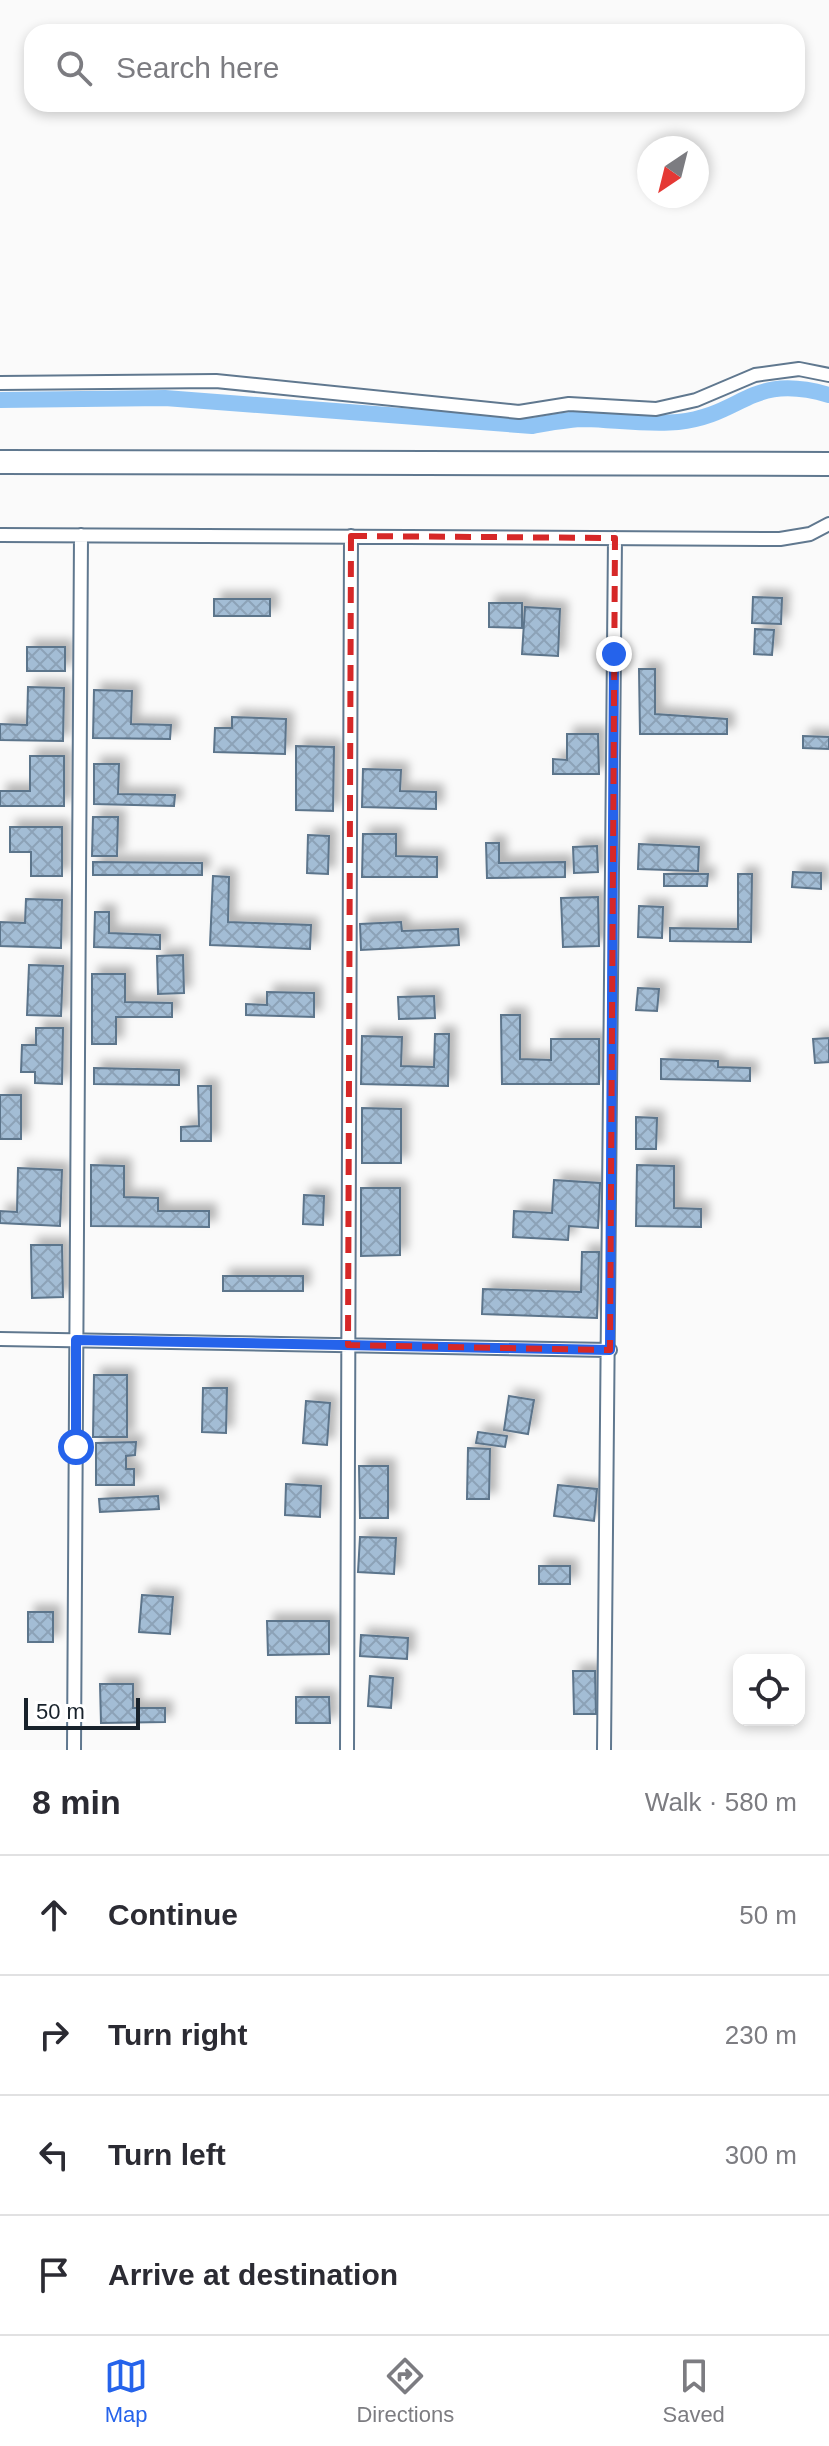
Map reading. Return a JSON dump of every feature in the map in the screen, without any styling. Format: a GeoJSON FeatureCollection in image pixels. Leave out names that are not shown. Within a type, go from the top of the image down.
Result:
{"type":"FeatureCollection","features":[{"type":"Feature","properties":{"kind":"highway"},"geometry":{"type":"LineString","coordinates":[[0,462],[829,464]]}},
{"type":"Feature","properties":{"kind":"street"},"geometry":{"type":"LineString","coordinates":[[0,383],[216,381],[519,412],[569,404],[656,409],[696,400],[755,375],[799,369],[829,375]]}},
{"type":"Feature","properties":{"kind":"street"},"geometry":{"type":"LineString","coordinates":[[0,535],[780,539],[810,534],[829,524]]}},
{"type":"Feature","properties":{"kind":"street"},"geometry":{"type":"LineString","coordinates":[[74,1750],[81,535]]}},
{"type":"Feature","properties":{"kind":"street"},"geometry":{"type":"LineString","coordinates":[[347,1750],[351,536]]}},
{"type":"Feature","properties":{"kind":"street"},"geometry":{"type":"LineString","coordinates":[[604,1750],[615,538]]}},
{"type":"Feature","properties":{"kind":"street"},"geometry":{"type":"LineString","coordinates":[[0,1339],[610,1350]]}},
{"type":"Feature","properties":{"kind":"highlighted area"},"geometry":{"type":"Polygon","coordinates":[[[351,536],[615,538],[610,1350],[348,1345],[351,536]]]}},
{"type":"Feature","properties":{"kind":"building"},"geometry":{"type":"Polygon","coordinates":[[[753,597],[782,598],[781,624],[752,623],[753,597]]]}},
{"type":"Feature","properties":{"kind":"building"},"geometry":{"type":"Polygon","coordinates":[[[214,599],[270,599],[270,616],[214,616],[214,599]]]}},
{"type":"Feature","properties":{"kind":"building"},"geometry":{"type":"Polygon","coordinates":[[[489,603],[522,603],[522,628],[489,627],[489,603]]]}},
{"type":"Feature","properties":{"kind":"building"},"geometry":{"type":"Polygon","coordinates":[[[525,607],[560,609],[558,656],[522,654],[525,607]]]}},
{"type":"Feature","properties":{"kind":"building"},"geometry":{"type":"Polygon","coordinates":[[[755,629],[774,630],[772,655],[754,654],[755,629]]]}},
{"type":"Feature","properties":{"kind":"building"},"geometry":{"type":"Polygon","coordinates":[[[27,647],[65,647],[65,671],[27,671],[27,647]]]}},
{"type":"Feature","properties":{"kind":"building"},"geometry":{"type":"Polygon","coordinates":[[[639,669],[655,669],[655,714],[727,719],[727,734],[640,734],[639,669]]]}},
{"type":"Feature","properties":{"kind":"building"},"geometry":{"type":"Polygon","coordinates":[[[28,687],[64,688],[63,741],[0,740],[0,724],[27,725],[28,687]]]}},
{"type":"Feature","properties":{"kind":"building"},"geometry":{"type":"Polygon","coordinates":[[[94,690],[132,691],[131,724],[171,725],[170,739],[93,738],[94,690]]]}},
{"type":"Feature","properties":{"kind":"building"},"geometry":{"type":"Polygon","coordinates":[[[232,717],[286,719],[285,754],[214,752],[215,728],[232,728],[232,717]]]}},
{"type":"Feature","properties":{"kind":"building"},"geometry":{"type":"Polygon","coordinates":[[[567,734],[598,734],[599,774],[553,774],[553,759],[567,760],[567,734]]]}},
{"type":"Feature","properties":{"kind":"building"},"geometry":{"type":"Polygon","coordinates":[[[803,736],[829,737],[829,749],[803,748],[803,736]]]}},
{"type":"Feature","properties":{"kind":"building"},"geometry":{"type":"Polygon","coordinates":[[[296,746],[334,747],[333,811],[296,810],[296,746]]]}},
{"type":"Feature","properties":{"kind":"building"},"geometry":{"type":"Polygon","coordinates":[[[30,756],[64,756],[64,806],[0,806],[0,791],[30,791],[30,756]]]}},
{"type":"Feature","properties":{"kind":"building"},"geometry":{"type":"Polygon","coordinates":[[[94,764],[119,764],[118,794],[175,795],[174,806],[94,804],[94,764]]]}},
{"type":"Feature","properties":{"kind":"building"},"geometry":{"type":"Polygon","coordinates":[[[363,769],[401,770],[400,791],[436,792],[436,809],[362,807],[363,769]]]}},
{"type":"Feature","properties":{"kind":"building"},"geometry":{"type":"Polygon","coordinates":[[[93,817],[118,817],[117,856],[92,856],[93,817]]]}},
{"type":"Feature","properties":{"kind":"building"},"geometry":{"type":"Polygon","coordinates":[[[10,827],[62,827],[62,876],[31,876],[31,852],[10,852],[10,827]]]}},
{"type":"Feature","properties":{"kind":"building"},"geometry":{"type":"Polygon","coordinates":[[[363,834],[396,834],[396,856],[437,857],[437,877],[362,877],[363,834]]]}},
{"type":"Feature","properties":{"kind":"building"},"geometry":{"type":"Polygon","coordinates":[[[308,835],[329,836],[328,874],[307,873],[308,835]]]}},
{"type":"Feature","properties":{"kind":"building"},"geometry":{"type":"Polygon","coordinates":[[[486,843],[499,843],[499,863],[565,862],[565,877],[487,878],[486,843]]]}},
{"type":"Feature","properties":{"kind":"building"},"geometry":{"type":"Polygon","coordinates":[[[639,844],[699,847],[698,871],[638,869],[639,844]]]}},
{"type":"Feature","properties":{"kind":"building"},"geometry":{"type":"Polygon","coordinates":[[[597,846],[598,872],[574,873],[573,847],[597,846]]]}},
{"type":"Feature","properties":{"kind":"building"},"geometry":{"type":"Polygon","coordinates":[[[93,862],[202,863],[202,875],[93,875],[93,862]]]}},
{"type":"Feature","properties":{"kind":"building"},"geometry":{"type":"Polygon","coordinates":[[[793,872],[821,873],[821,889],[792,887],[793,872]]]}},
{"type":"Feature","properties":{"kind":"building"},"geometry":{"type":"Polygon","coordinates":[[[664,874],[708,874],[707,886],[664,886],[664,874]]]}},
{"type":"Feature","properties":{"kind":"building"},"geometry":{"type":"Polygon","coordinates":[[[738,874],[752,874],[751,942],[670,941],[670,928],[738,929],[738,874]]]}},
{"type":"Feature","properties":{"kind":"building"},"geometry":{"type":"Polygon","coordinates":[[[213,876],[229,877],[228,922],[311,925],[310,949],[210,945],[213,876]]]}},
{"type":"Feature","properties":{"kind":"building"},"geometry":{"type":"Polygon","coordinates":[[[598,897],[599,946],[563,947],[561,898],[598,897]]]}},
{"type":"Feature","properties":{"kind":"building"},"geometry":{"type":"Polygon","coordinates":[[[26,899],[62,900],[61,948],[0,946],[0,922],[25,923],[26,899]]]}},
{"type":"Feature","properties":{"kind":"building"},"geometry":{"type":"Polygon","coordinates":[[[639,906],[663,907],[662,938],[638,937],[639,906]]]}},
{"type":"Feature","properties":{"kind":"building"},"geometry":{"type":"Polygon","coordinates":[[[95,912],[109,912],[109,933],[160,935],[160,949],[94,947],[95,912]]]}},
{"type":"Feature","properties":{"kind":"building"},"geometry":{"type":"Polygon","coordinates":[[[401,922],[402,931],[458,929],[459,945],[361,950],[360,924],[401,922]]]}},
{"type":"Feature","properties":{"kind":"building"},"geometry":{"type":"Polygon","coordinates":[[[183,955],[184,993],[158,994],[157,956],[183,955]]]}},
{"type":"Feature","properties":{"kind":"building"},"geometry":{"type":"Polygon","coordinates":[[[29,965],[63,966],[61,1016],[27,1015],[29,965]]]}},
{"type":"Feature","properties":{"kind":"building"},"geometry":{"type":"Polygon","coordinates":[[[92,974],[125,974],[125,1002],[172,1003],[172,1017],[116,1017],[116,1044],[92,1044],[92,974]]]}},
{"type":"Feature","properties":{"kind":"building"},"geometry":{"type":"Polygon","coordinates":[[[638,988],[659,989],[657,1011],[636,1010],[638,988]]]}},
{"type":"Feature","properties":{"kind":"building"},"geometry":{"type":"Polygon","coordinates":[[[267,992],[314,993],[314,1017],[246,1015],[246,1004],[267,1005],[267,992]]]}},
{"type":"Feature","properties":{"kind":"building"},"geometry":{"type":"Polygon","coordinates":[[[434,996],[435,1018],[399,1019],[398,997],[434,996]]]}},
{"type":"Feature","properties":{"kind":"building"},"geometry":{"type":"Polygon","coordinates":[[[501,1015],[520,1015],[520,1059],[551,1060],[551,1039],[599,1039],[599,1084],[502,1084],[501,1015]]]}},
{"type":"Feature","properties":{"kind":"building"},"geometry":{"type":"Polygon","coordinates":[[[36,1028],[63,1028],[62,1084],[35,1083],[35,1072],[21,1072],[22,1045],[36,1045],[36,1028]]]}},
{"type":"Feature","properties":{"kind":"building"},"geometry":{"type":"Polygon","coordinates":[[[435,1034],[449,1034],[448,1086],[361,1084],[362,1036],[402,1037],[401,1066],[434,1067],[435,1034]]]}},
{"type":"Feature","properties":{"kind":"building"},"geometry":{"type":"Polygon","coordinates":[[[829,1038],[829,1062],[815,1063],[813,1039],[829,1038]]]}},
{"type":"Feature","properties":{"kind":"building"},"geometry":{"type":"Polygon","coordinates":[[[661,1059],[718,1061],[718,1067],[750,1068],[750,1081],[661,1079],[661,1059]]]}},
{"type":"Feature","properties":{"kind":"building"},"geometry":{"type":"Polygon","coordinates":[[[94,1068],[179,1070],[179,1085],[94,1084],[94,1068]]]}},
{"type":"Feature","properties":{"kind":"building"},"geometry":{"type":"Polygon","coordinates":[[[198,1086],[211,1086],[211,1141],[181,1141],[181,1127],[199,1126],[198,1086]]]}},
{"type":"Feature","properties":{"kind":"building"},"geometry":{"type":"Polygon","coordinates":[[[0,1095],[21,1095],[21,1139],[0,1139],[0,1095]]]}},
{"type":"Feature","properties":{"kind":"building"},"geometry":{"type":"Polygon","coordinates":[[[362,1108],[401,1109],[401,1163],[362,1163],[362,1108]]]}},
{"type":"Feature","properties":{"kind":"building"},"geometry":{"type":"Polygon","coordinates":[[[636,1117],[657,1118],[656,1149],[636,1149],[636,1117]]]}},
{"type":"Feature","properties":{"kind":"building"},"geometry":{"type":"Polygon","coordinates":[[[91,1165],[124,1166],[124,1197],[158,1198],[158,1211],[209,1211],[209,1227],[91,1226],[91,1165]]]}},
{"type":"Feature","properties":{"kind":"building"},"geometry":{"type":"Polygon","coordinates":[[[637,1165],[674,1166],[674,1208],[701,1209],[701,1227],[636,1226],[637,1165]]]}},
{"type":"Feature","properties":{"kind":"building"},"geometry":{"type":"Polygon","coordinates":[[[18,1168],[62,1170],[60,1226],[0,1223],[0,1211],[17,1212],[18,1168]]]}},
{"type":"Feature","properties":{"kind":"building"},"geometry":{"type":"Polygon","coordinates":[[[554,1180],[600,1183],[598,1228],[569,1226],[568,1240],[513,1237],[514,1211],[552,1213],[554,1180]]]}},
{"type":"Feature","properties":{"kind":"building"},"geometry":{"type":"Polygon","coordinates":[[[361,1188],[400,1188],[400,1255],[361,1256],[361,1188]]]}},
{"type":"Feature","properties":{"kind":"building"},"geometry":{"type":"Polygon","coordinates":[[[304,1195],[324,1196],[323,1225],[303,1224],[304,1195]]]}},
{"type":"Feature","properties":{"kind":"building"},"geometry":{"type":"Polygon","coordinates":[[[31,1245],[62,1245],[63,1297],[32,1298],[31,1245]]]}},
{"type":"Feature","properties":{"kind":"building"},"geometry":{"type":"Polygon","coordinates":[[[582,1252],[599,1252],[597,1318],[482,1314],[483,1289],[581,1292],[582,1252]]]}},
{"type":"Feature","properties":{"kind":"building"},"geometry":{"type":"Polygon","coordinates":[[[223,1276],[303,1276],[303,1291],[223,1291],[223,1276]]]}},
{"type":"Feature","properties":{"kind":"building"},"geometry":{"type":"Polygon","coordinates":[[[94,1375],[127,1375],[127,1437],[93,1437],[94,1375]]]}},
{"type":"Feature","properties":{"kind":"building"},"geometry":{"type":"Polygon","coordinates":[[[203,1388],[227,1388],[226,1433],[202,1432],[203,1388]]]}},
{"type":"Feature","properties":{"kind":"building"},"geometry":{"type":"Polygon","coordinates":[[[509,1396],[534,1400],[528,1434],[504,1430],[509,1396]]]}},
{"type":"Feature","properties":{"kind":"building"},"geometry":{"type":"Polygon","coordinates":[[[306,1401],[330,1403],[327,1445],[303,1443],[306,1401]]]}},
{"type":"Feature","properties":{"kind":"building"},"geometry":{"type":"Polygon","coordinates":[[[478,1432],[507,1436],[505,1447],[476,1443],[478,1432]]]}},
{"type":"Feature","properties":{"kind":"building"},"geometry":{"type":"Polygon","coordinates":[[[136,1442],[135,1455],[126,1456],[126,1469],[134,1469],[134,1485],[96,1485],[96,1443],[136,1442]]]}},
{"type":"Feature","properties":{"kind":"building"},"geometry":{"type":"Polygon","coordinates":[[[468,1448],[490,1449],[489,1499],[467,1499],[468,1448]]]}},
{"type":"Feature","properties":{"kind":"building"},"geometry":{"type":"Polygon","coordinates":[[[359,1466],[388,1466],[388,1518],[360,1518],[359,1466]]]}},
{"type":"Feature","properties":{"kind":"building"},"geometry":{"type":"Polygon","coordinates":[[[286,1484],[321,1486],[320,1517],[285,1515],[286,1484]]]}},
{"type":"Feature","properties":{"kind":"building"},"geometry":{"type":"Polygon","coordinates":[[[558,1485],[597,1489],[594,1521],[554,1516],[558,1485]]]}},
{"type":"Feature","properties":{"kind":"building"},"geometry":{"type":"Polygon","coordinates":[[[158,1496],[159,1509],[100,1512],[99,1499],[158,1496]]]}},
{"type":"Feature","properties":{"kind":"building"},"geometry":{"type":"Polygon","coordinates":[[[360,1537],[396,1538],[394,1574],[358,1572],[360,1537]]]}},
{"type":"Feature","properties":{"kind":"building"},"geometry":{"type":"Polygon","coordinates":[[[539,1566],[570,1566],[570,1584],[539,1584],[539,1566]]]}},
{"type":"Feature","properties":{"kind":"building"},"geometry":{"type":"Polygon","coordinates":[[[142,1595],[173,1597],[170,1634],[139,1632],[142,1595]]]}},
{"type":"Feature","properties":{"kind":"building"},"geometry":{"type":"Polygon","coordinates":[[[28,1612],[53,1612],[53,1642],[28,1642],[28,1612]]]}},
{"type":"Feature","properties":{"kind":"building"},"geometry":{"type":"Polygon","coordinates":[[[267,1621],[329,1621],[329,1654],[268,1655],[267,1621]]]}},
{"type":"Feature","properties":{"kind":"building"},"geometry":{"type":"Polygon","coordinates":[[[361,1635],[408,1638],[407,1659],[360,1656],[361,1635]]]}},
{"type":"Feature","properties":{"kind":"building"},"geometry":{"type":"Polygon","coordinates":[[[573,1671],[595,1671],[596,1714],[574,1714],[573,1671]]]}},
{"type":"Feature","properties":{"kind":"building"},"geometry":{"type":"Polygon","coordinates":[[[370,1676],[393,1678],[391,1708],[368,1706],[370,1676]]]}},
{"type":"Feature","properties":{"kind":"building"},"geometry":{"type":"Polygon","coordinates":[[[100,1684],[133,1684],[133,1708],[165,1708],[165,1722],[101,1723],[100,1684]]]}},
{"type":"Feature","properties":{"kind":"building"},"geometry":{"type":"Polygon","coordinates":[[[296,1697],[329,1697],[330,1723],[296,1723],[296,1697]]]}},
{"type":"Feature","properties":{"kind":"waterway"},"geometry":{"type":"LineString","coordinates":[[0,400],[165,398],[532,426],[579,419],[678,422],[718,412],[764,392],[803,389],[829,395]]}},
{"type":"Feature","properties":{"kind":"route"},"geometry":{"type":"LineString","coordinates":[[76,1447],[76,1340],[610,1350],[614,654]]}}]}
